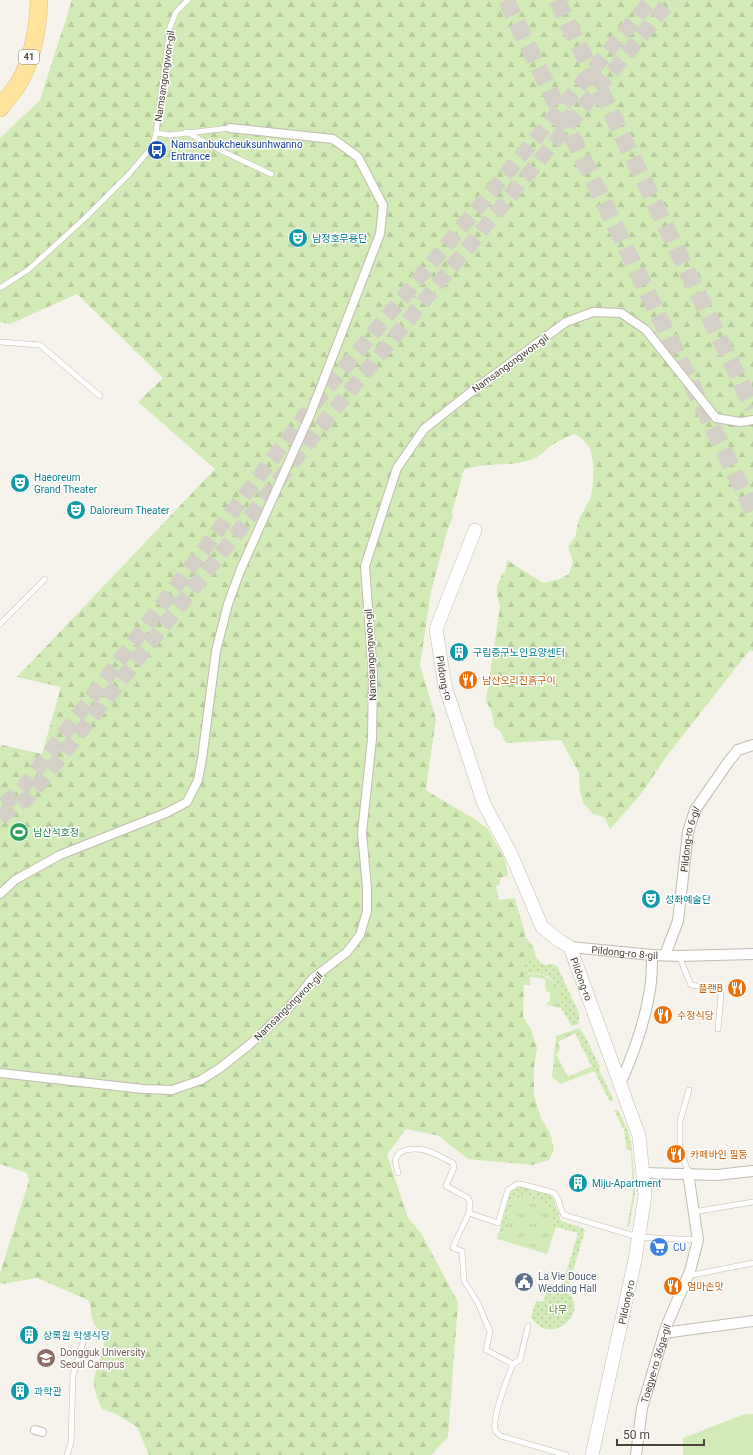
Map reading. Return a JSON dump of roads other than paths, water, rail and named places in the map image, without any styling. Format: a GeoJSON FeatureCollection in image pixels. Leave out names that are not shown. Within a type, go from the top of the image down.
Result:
{"type":"FeatureCollection","features":[{"type":"Feature","properties":{"kind":"main road","name":"41"},"geometry":{"type":"LineString","coordinates":[[0,108],[16,87],[27,66],[37,30],[39,0]]}},
{"type":"Feature","properties":{"kind":"street"},"geometry":{"type":"LineString","coordinates":[[0,894],[15,880],[60,855],[166,813],[187,802],[198,780],[216,651],[228,604],[240,571],[310,415],[380,234],[383,205],[358,157],[333,138],[230,128]]}},
{"type":"Feature","properties":{"kind":"street","name":"Namsangongwon-gil"},"geometry":{"type":"LineString","coordinates":[[0,1073],[143,1089],[172,1090],[201,1080],[220,1068],[248,1046],[286,1011],[313,978],[347,952],[360,935],[367,911],[367,888],[362,833],[372,732],[373,675],[365,566],[397,468],[424,429],[471,392],[566,322],[593,312],[621,313],[646,330],[716,418],[740,422],[753,420]]}},
{"type":"Feature","properties":{"kind":"street","name":"Pildong-ro"},"geometry":{"type":"LineString","coordinates":[[475,530],[436,629],[445,686],[484,804],[511,854],[542,927],[570,947],[639,1136],[644,1173],[645,1194],[635,1260],[592,1455]]}},
{"type":"Feature","properties":{"kind":"street","name":"Pildong-ro 6-gil"},"geometry":{"type":"LineString","coordinates":[[665,955],[678,921],[688,832],[695,810],[728,760],[738,750],[753,745]]}},
{"type":"Feature","properties":{"kind":"street","name":"Pildong-ro 8-gil"},"geometry":{"type":"LineString","coordinates":[[570,947],[652,955],[679,956],[753,954]]}},
{"type":"Feature","properties":{"kind":"street"},"geometry":{"type":"LineString","coordinates":[[620,1084],[634,1054],[645,1013],[650,988],[652,955]]}},
{"type":"Feature","properties":{"kind":"street"},"geometry":{"type":"LineString","coordinates":[[644,1173],[688,1173],[717,1175],[752,1171]]}},
{"type":"Feature","properties":{"kind":"street","name":"Toegye-ro 36ga-gil"},"geometry":{"type":"LineString","coordinates":[[636,1455],[642,1408],[664,1333],[687,1276],[698,1240],[688,1173]]}},
{"type":"Feature","properties":{"kind":"street"},"geometry":{"type":"LineString","coordinates":[[664,1333],[753,1321]]}},
{"type":"Feature","properties":{"kind":"lane","name":"Namsangongwon-gil"},"geometry":{"type":"LineString","coordinates":[[0,288],[28,270],[84,219],[152,147],[156,133],[170,27],[176,12],[188,0]]}},
{"type":"Feature","properties":{"kind":"lane"},"geometry":{"type":"LineString","coordinates":[[156,133],[170,135],[230,128]]}},
{"type":"Feature","properties":{"kind":"lane"},"geometry":{"type":"LineString","coordinates":[[186,132],[271,174]]}},
{"type":"Feature","properties":{"kind":"lane"},"geometry":{"type":"LineString","coordinates":[[0,342],[40,345],[100,396]]}},
{"type":"Feature","properties":{"kind":"lane"},"geometry":{"type":"LineString","coordinates":[[0,624],[45,579]]}},
{"type":"Feature","properties":{"kind":"lane"},"geometry":{"type":"LineString","coordinates":[[679,956],[691,985],[713,989],[721,994],[718,1030]]}},
{"type":"Feature","properties":{"kind":"lane","name":"Toegye-ro 36ga-gil"},"geometry":{"type":"LineString","coordinates":[[688,1173],[680,1146],[680,1121],[689,1090]]}},
{"type":"Feature","properties":{"kind":"lane"},"geometry":{"type":"LineString","coordinates":[[398,1173],[396,1157],[403,1150],[425,1150],[452,1163],[454,1167],[446,1186],[468,1198],[470,1202],[469,1213],[453,1248],[462,1251],[464,1281],[478,1304],[490,1332],[486,1350],[513,1364]]}},
{"type":"Feature","properties":{"kind":"lane"},"geometry":{"type":"LineString","coordinates":[[469,1213],[498,1223],[508,1190],[518,1184],[521,1184],[554,1193],[557,1196],[561,1211],[564,1215],[638,1237],[698,1240]]}},
{"type":"Feature","properties":{"kind":"lane"},"geometry":{"type":"LineString","coordinates":[[693,1212],[753,1202]]}},
{"type":"Feature","properties":{"kind":"lane"},"geometry":{"type":"LineString","coordinates":[[687,1276],[753,1263]]}},
{"type":"Feature","properties":{"kind":"lane"},"geometry":{"type":"LineString","coordinates":[[528,1326],[520,1360],[513,1364],[501,1396],[494,1424],[496,1432],[501,1436],[566,1455]]}},
{"type":"Feature","properties":{"kind":"lane"},"geometry":{"type":"LineString","coordinates":[[67,1455],[71,1443],[72,1375],[84,1339]]}},
{"type":"Feature","properties":{"kind":"tunnel"},"geometry":{"type":"LineString","coordinates":[[506,0],[753,511]]}},
{"type":"Feature","properties":{"kind":"tunnel"},"geometry":{"type":"LineString","coordinates":[[557,0],[753,408]]}},
{"type":"Feature","properties":{"kind":"tunnel"},"geometry":{"type":"LineString","coordinates":[[4,804],[22,789],[310,409],[651,0]]}},
{"type":"Feature","properties":{"kind":"tunnel"},"geometry":{"type":"LineString","coordinates":[[0,817],[29,797],[322,425],[671,0]]}},
{"type":"Feature","properties":{"kind":"place","name":"Namsanbukcheuksunhwanno Entrance"},"geometry":{"type":"Point","coordinates":[157,150]}},
{"type":"Feature","properties":{"kind":"place","name":"남정호무용단"},"geometry":{"type":"Point","coordinates":[298,238]}},
{"type":"Feature","properties":{"kind":"place","name":"Haeoreum Grand Theater"},"geometry":{"type":"Point","coordinates":[20,483]}},
{"type":"Feature","properties":{"kind":"place","name":"Daloreum Theater"},"geometry":{"type":"Point","coordinates":[76,510]}},
{"type":"Feature","properties":{"kind":"place","name":"구립중구노인요양센터"},"geometry":{"type":"Point","coordinates":[459,652]}},
{"type":"Feature","properties":{"kind":"place","name":"남산오리진흙구이"},"geometry":{"type":"Point","coordinates":[468,680]}},
{"type":"Feature","properties":{"kind":"place","name":"남산석호정"},"geometry":{"type":"Point","coordinates":[19,832]}},
{"type":"Feature","properties":{"kind":"place","name":"성좌예술단"},"geometry":{"type":"Point","coordinates":[651,899]}},
{"type":"Feature","properties":{"kind":"place","name":"플랜B"},"geometry":{"type":"Point","coordinates":[737,988]}},
{"type":"Feature","properties":{"kind":"place","name":"수정식당"},"geometry":{"type":"Point","coordinates":[663,1015]}},
{"type":"Feature","properties":{"kind":"place","name":"카페바인 필동"},"geometry":{"type":"Point","coordinates":[676,1154]}},
{"type":"Feature","properties":{"kind":"place","name":"Miju-Apartment"},"geometry":{"type":"Point","coordinates":[578,1183]}},
{"type":"Feature","properties":{"kind":"place","name":"CU"},"geometry":{"type":"Point","coordinates":[659,1247]}},
{"type":"Feature","properties":{"kind":"place","name":"La Vie Douce Wedding Hall"},"geometry":{"type":"Point","coordinates":[524,1282]}},
{"type":"Feature","properties":{"kind":"place","name":"엄마손맛"},"geometry":{"type":"Point","coordinates":[673,1286]}},
{"type":"Feature","properties":{"kind":"place","name":"상록원 학생식당"},"geometry":{"type":"Point","coordinates":[29,1335]}},
{"type":"Feature","properties":{"kind":"place","name":"Dongguk University Seoul Campus"},"geometry":{"type":"Point","coordinates":[46,1358]}},
{"type":"Feature","properties":{"kind":"place","name":"과학관"},"geometry":{"type":"Point","coordinates":[20,1391]}},
{"type":"Feature","properties":{"kind":"park label","name":"나무"},"geometry":{"type":"Point","coordinates":[558,1309]}}]}
